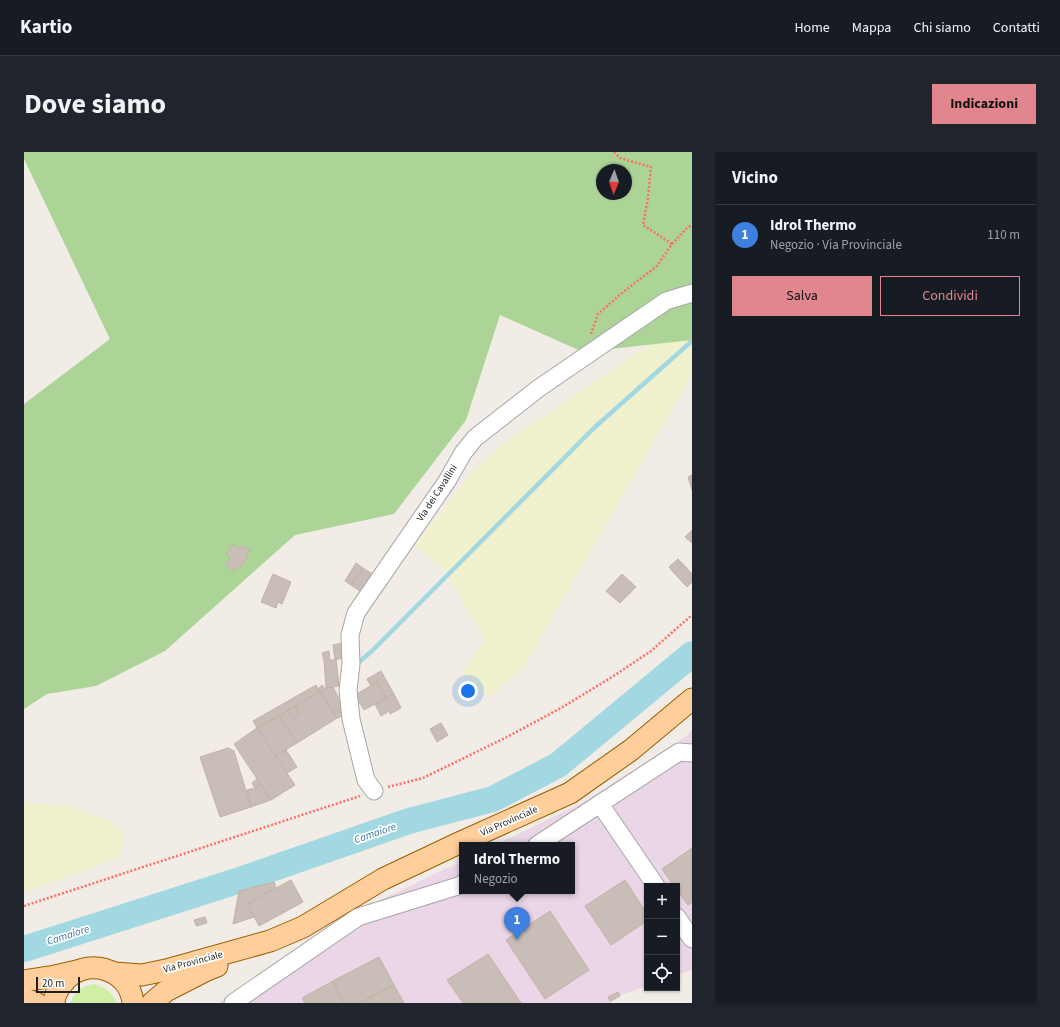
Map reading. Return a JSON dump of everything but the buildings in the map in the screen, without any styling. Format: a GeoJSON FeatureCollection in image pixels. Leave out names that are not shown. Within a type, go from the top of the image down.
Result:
{"type":"FeatureCollection","features":[{"type":"Feature","properties":{"kind":"main road","name":"Via Provinciale"},"geometry":{"type":"LineString","coordinates":[[461,842],[570,793],[631,750],[692,699]]}},
{"type":"Feature","properties":{"kind":"main road","name":"Via Provinciale"},"geometry":{"type":"LineString","coordinates":[[114,973],[142,975],[166,970],[270,941],[303,927],[382,879],[459,843]]}},
{"type":"Feature","properties":{"kind":"main road","name":"Via Provinciale"},"geometry":{"type":"LineString","coordinates":[[152,1003],[173,987],[207,970],[244,958],[270,941]]}},
{"type":"Feature","properties":{"kind":"main road","name":"Via Provinciale"},"geometry":{"type":"LineString","coordinates":[[24,981],[90,968],[102,968],[114,973],[123,980],[129,988],[134,1003]]}},
{"type":"Feature","properties":{"kind":"main road"},"geometry":{"type":"LineString","coordinates":[[54,1003],[59,988],[66,978],[77,971]]}},
{"type":"Feature","properties":{"kind":"main road"},"geometry":{"type":"LineString","coordinates":[[24,999],[36,1003]]}},
{"type":"Feature","properties":{"kind":"street","name":"Via dei Cavallini"},"geometry":{"type":"LineString","coordinates":[[374,791],[366,780],[351,719],[348,690],[351,664],[350,635],[356,613],[447,480],[463,453],[475,438],[539,388],[666,301],[692,293]]}},
{"type":"Feature","properties":{"kind":"street"},"geometry":{"type":"LineString","coordinates":[[542,842],[679,752],[692,753]]}},
{"type":"Feature","properties":{"kind":"street"},"geometry":{"type":"LineString","coordinates":[[600,804],[654,883]]}},
{"type":"Feature","properties":{"kind":"street"},"geometry":{"type":"LineString","coordinates":[[233,1003],[358,917],[459,885]]}},
{"type":"Feature","properties":{"kind":"street"},"geometry":{"type":"LineString","coordinates":[[678,919],[692,939]]}},
{"type":"Feature","properties":{"kind":"path"},"geometry":{"type":"LineString","coordinates":[[614,152],[620,158],[651,167],[648,198],[643,225],[672,244]]}},
{"type":"Feature","properties":{"kind":"path"},"geometry":{"type":"LineString","coordinates":[[598,348],[591,334],[598,314],[623,292],[657,266],[672,244],[687,228],[692,225]]}},
{"type":"Feature","properties":{"kind":"path"},"geometry":{"type":"LineString","coordinates":[[24,906],[374,791],[423,778],[561,708],[651,651],[692,615]]}},
{"type":"Feature","properties":{"kind":"shaded area"},"geometry":{"type":"Polygon","coordinates":[[[692,730],[692,970],[680,974],[680,883],[644,883],[644,987],[620,995],[611,1003],[219,1003],[372,904],[459,862],[459,894],[575,894],[575,842],[501,842],[582,803],[687,736],[692,730]]]}},
{"type":"Feature","properties":{"kind":"green space"},"geometry":{"type":"Polygon","coordinates":[[[24,152],[692,152],[692,340],[583,352],[500,315],[466,420],[394,514],[295,535],[165,651],[96,686],[47,694],[24,709],[24,404],[110,339],[24,159],[24,152]]]}},
{"type":"Feature","properties":{"kind":"green space"},"geometry":{"type":"Polygon","coordinates":[[[678,324],[692,335],[692,375],[525,665],[495,693],[485,696],[463,671],[485,639],[443,569],[415,546],[453,495],[477,467],[514,436],[678,324]]]}},
{"type":"Feature","properties":{"kind":"green space"},"geometry":{"type":"Polygon","coordinates":[[[24,802],[68,806],[110,821],[123,833],[122,851],[118,858],[24,893],[24,802]]]}},
{"type":"Feature","properties":{"kind":"green space"},"geometry":{"type":"Polygon","coordinates":[[[94,984],[108,990],[117,1003],[70,1003],[74,995],[79,990],[94,984]]]}},
{"type":"Feature","properties":{"kind":"waterway"},"geometry":{"type":"LineString","coordinates":[[359,662],[373,650],[595,427],[692,341]]}},
{"type":"Feature","properties":{"kind":"waterway","name":"Camaiore"},"geometry":{"type":"LineString","coordinates":[[24,949],[237,881],[409,821],[493,799],[558,765],[692,654]]}},
{"type":"Feature","properties":{"kind":"place","name":"Idrol Thermo"},"geometry":{"type":"Point","coordinates":[517,940]}}]}
